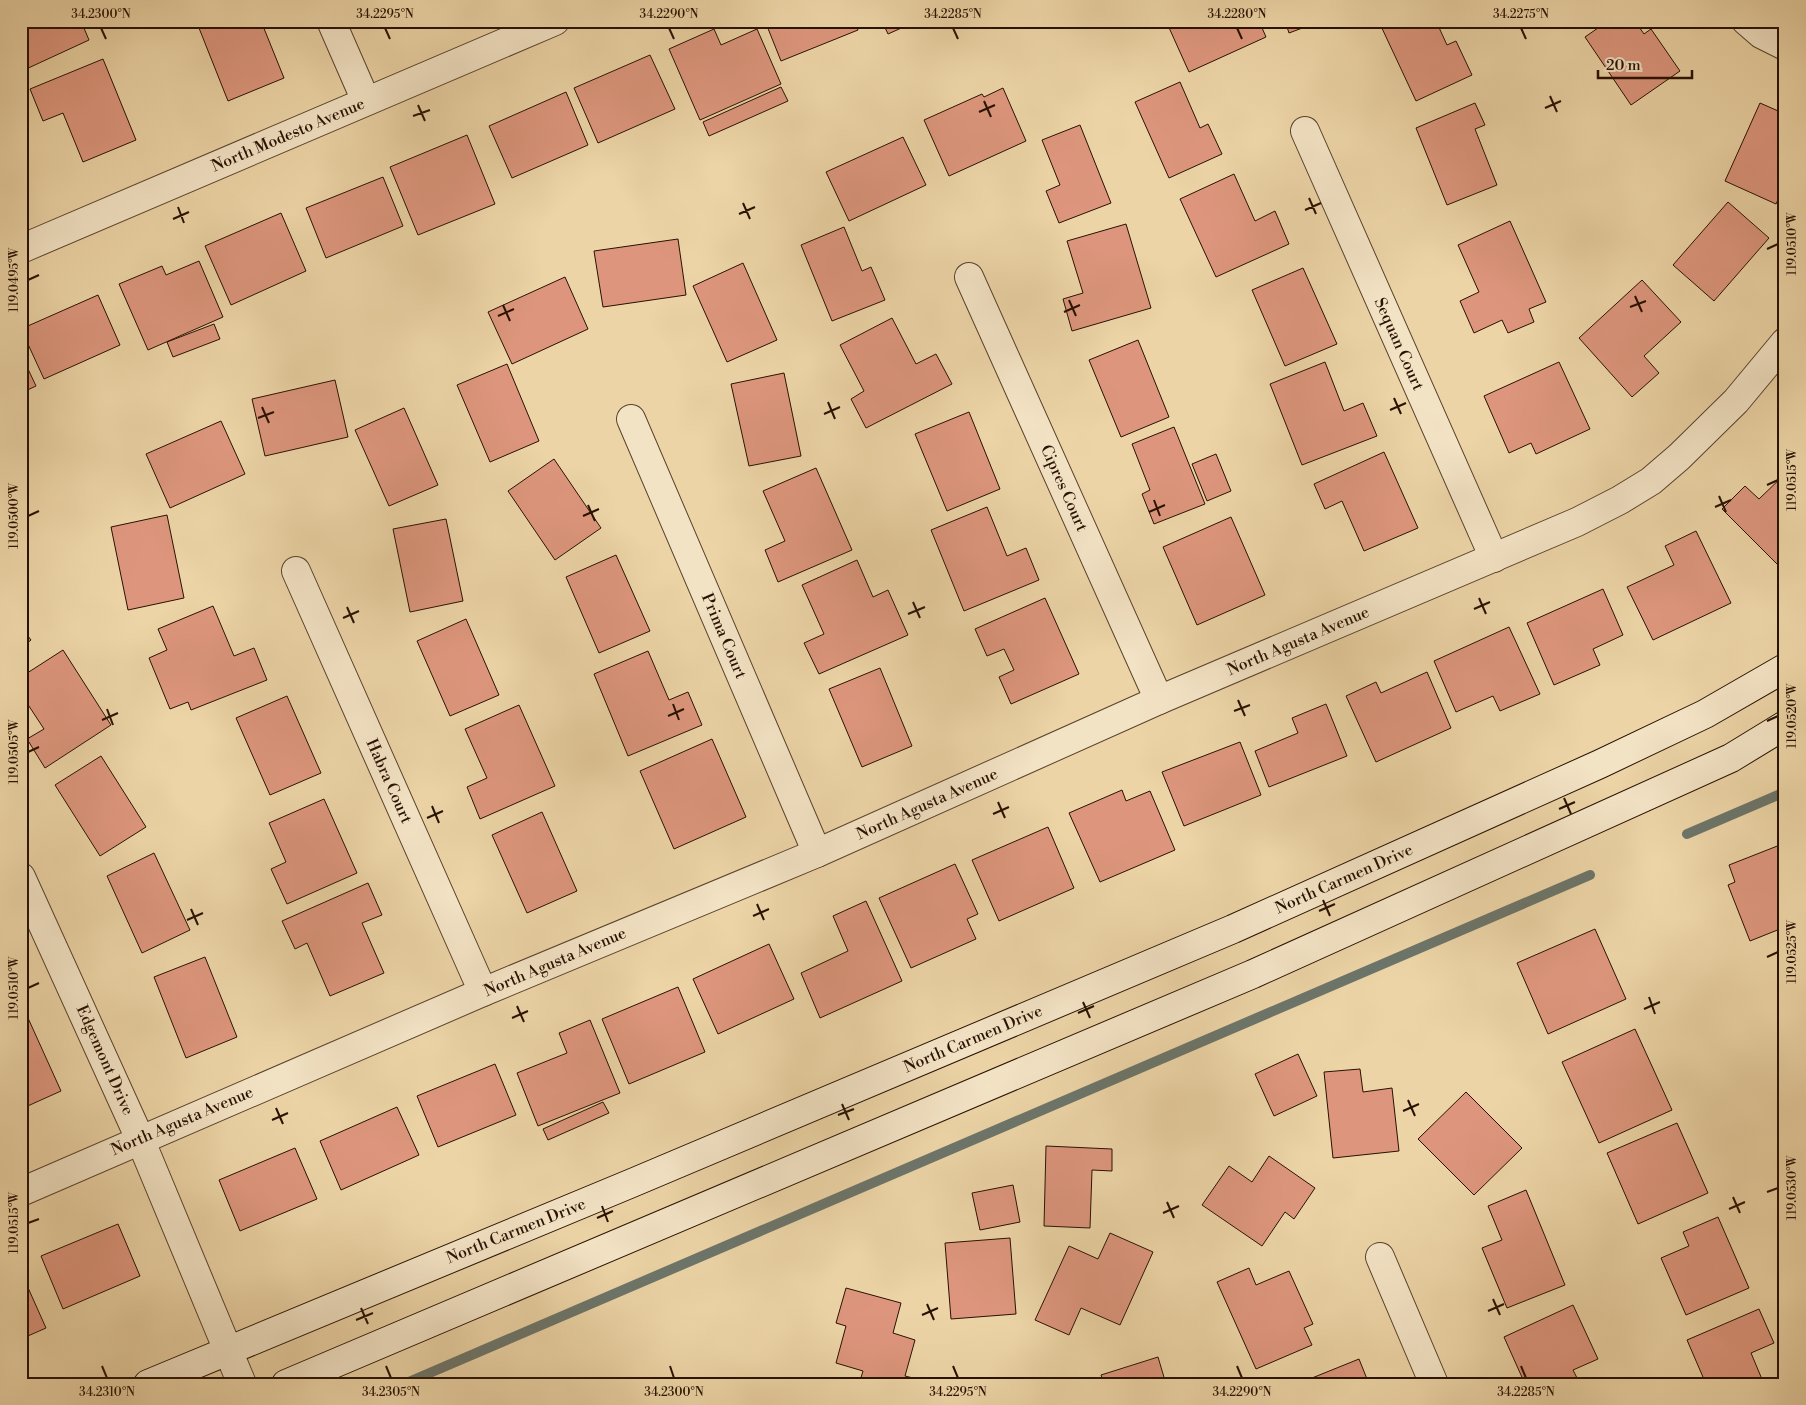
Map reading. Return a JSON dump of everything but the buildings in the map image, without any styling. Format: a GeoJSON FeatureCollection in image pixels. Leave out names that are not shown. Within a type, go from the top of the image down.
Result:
{"type":"FeatureCollection","features":[{"type":"Feature","properties":{"kind":"street"},"geometry":{"type":"LineString","coordinates":[[331,21],[366,101]]}},
{"type":"Feature","properties":{"kind":"street","name":"North Modesto Avenue"},"geometry":{"type":"LineString","coordinates":[[21,248],[555,21]]}},
{"type":"Feature","properties":{"kind":"street"},"geometry":{"type":"LineString","coordinates":[[1746,21],[1761,34],[1785,46]]}},
{"type":"Feature","properties":{"kind":"street","name":"Sequan Court"},"geometry":{"type":"LineString","coordinates":[[1305,131],[1494,558]]}},
{"type":"Feature","properties":{"kind":"street","name":"Cipres Court"},"geometry":{"type":"LineString","coordinates":[[969,277],[1159,700]]}},
{"type":"Feature","properties":{"kind":"street","name":"North Agusta Avenue"},"geometry":{"type":"LineString","coordinates":[[21,1192],[483,992],[817,853],[1159,700],[1577,522],[1620,500],[1651,481],[1679,457],[1736,401],[1785,342]]}},
{"type":"Feature","properties":{"kind":"street","name":"Prima Court"},"geometry":{"type":"LineString","coordinates":[[631,419],[817,853]]}},
{"type":"Feature","properties":{"kind":"street","name":"Habra Court"},"geometry":{"type":"LineString","coordinates":[[296,571],[483,992]]}},
{"type":"Feature","properties":{"kind":"street","name":"North Carmen Drive"},"geometry":{"type":"LineString","coordinates":[[148,1384],[622,1187],[1233,929],[1600,764],[1705,714],[1785,668]]}},
{"type":"Feature","properties":{"kind":"street"},"geometry":{"type":"LineString","coordinates":[[286,1384],[1253,974],[1732,758],[1785,725]]}},
{"type":"Feature","properties":{"kind":"street","name":"Edgemont Drive"},"geometry":{"type":"LineString","coordinates":[[21,877],[140,1139],[226,1350],[242,1384]]}},
{"type":"Feature","properties":{"kind":"street"},"geometry":{"type":"LineString","coordinates":[[1380,1257],[1434,1384]]}},
{"type":"Feature","properties":{"kind":"waterway"},"geometry":{"type":"LineString","coordinates":[[1687,834],[1785,792]]}},
{"type":"Feature","properties":{"kind":"waterway"},"geometry":{"type":"LineString","coordinates":[[404,1384],[1590,875]]}}]}
